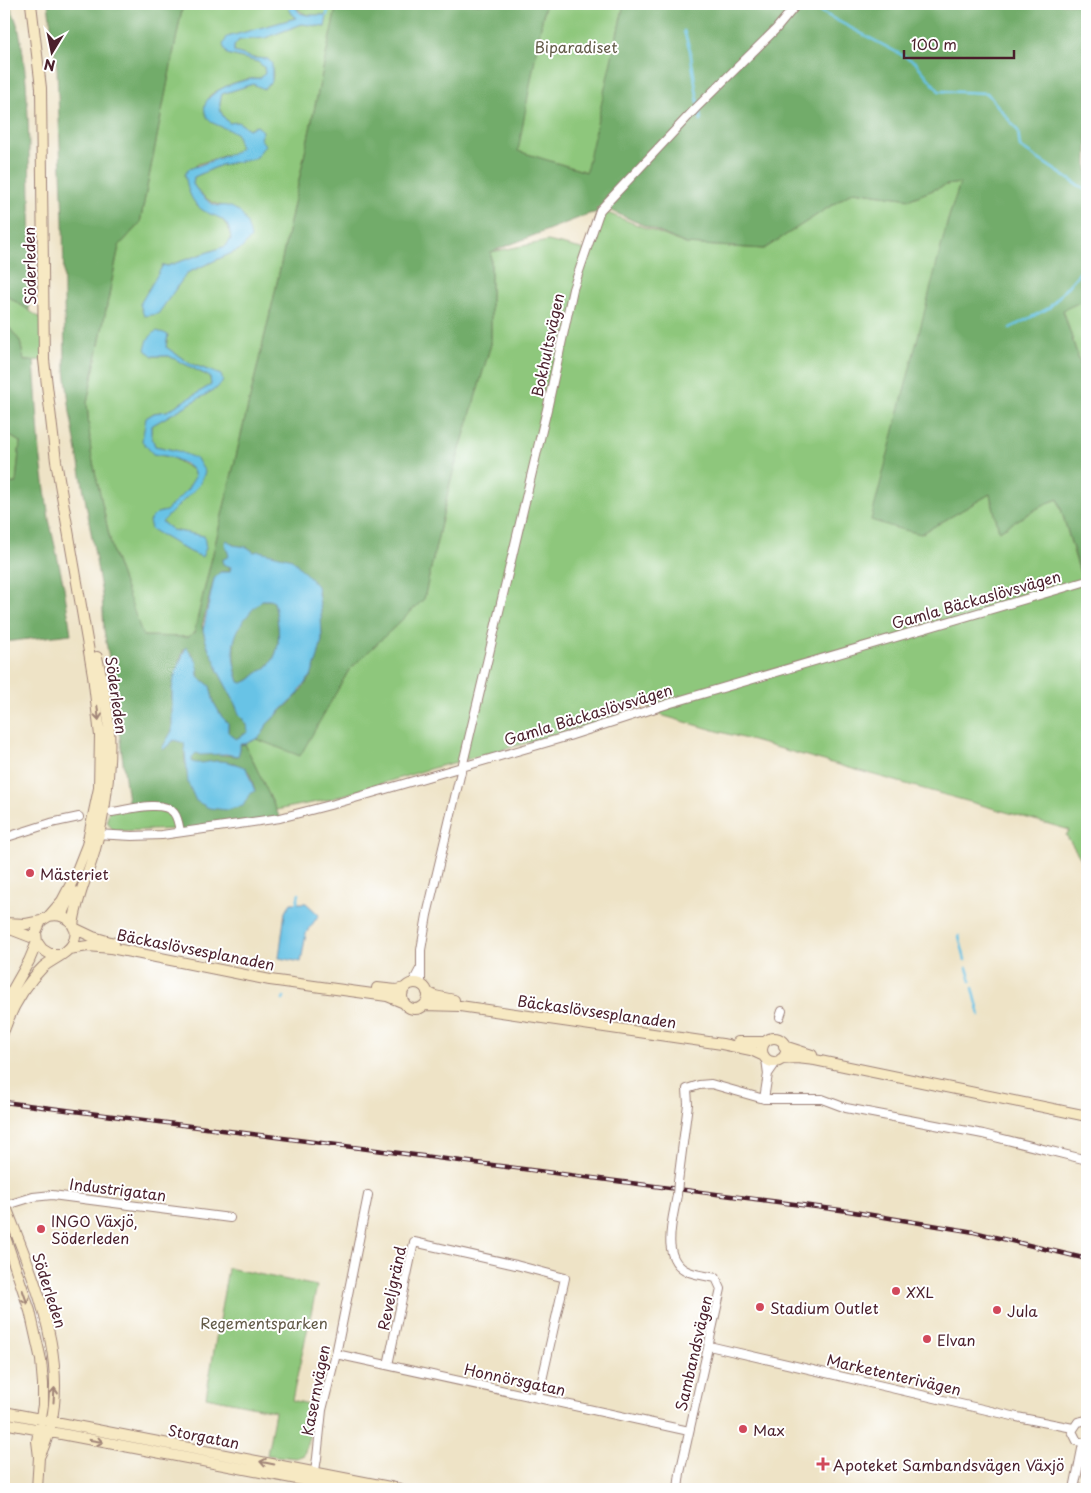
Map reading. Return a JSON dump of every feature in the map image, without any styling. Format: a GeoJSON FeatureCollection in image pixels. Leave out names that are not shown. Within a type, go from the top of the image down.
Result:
{"type":"FeatureCollection","features":[{"type":"Feature","properties":{"kind":"street","name":"Söderleden"},"geometry":{"type":"LineString","coordinates":[[31,4],[41,88],[44,360],[56,461],[94,675],[100,752],[94,852],[76,906],[74,942],[60,952]]}},
{"type":"Feature","properties":{"kind":"street","name":"Bokhultsvägen"},"geometry":{"type":"LineString","coordinates":[[416,987],[423,934],[548,405],[573,289],[600,210],[798,4]]}},
{"type":"Feature","properties":{"kind":"street","name":"Gamla Bäckaslövsvägen"},"geometry":{"type":"LineString","coordinates":[[94,834],[132,836],[180,832],[280,818],[568,736],[654,708],[1087,581]]}},
{"type":"Feature","properties":{"kind":"street"},"geometry":{"type":"LineString","coordinates":[[112,812],[165,806],[173,811],[176,816],[180,832]]}},
{"type":"Feature","properties":{"kind":"street"},"geometry":{"type":"LineString","coordinates":[[4,838],[51,823],[80,817]]}},
{"type":"Feature","properties":{"kind":"street","name":"Söderleden"},"geometry":{"type":"LineString","coordinates":[[4,1005],[29,961],[37,941],[37,928],[58,907],[94,834]]}},
{"type":"Feature","properties":{"kind":"street"},"geometry":{"type":"LineString","coordinates":[[4,925],[26,924],[49,917],[65,917],[74,927]]}},
{"type":"Feature","properties":{"kind":"street"},"geometry":{"type":"LineString","coordinates":[[4,925],[37,941],[42,949],[60,952]]}},
{"type":"Feature","properties":{"kind":"street","name":"Bäckaslövsesplanaden"},"geometry":{"type":"LineString","coordinates":[[74,927],[92,937],[117,944],[248,970],[364,987],[396,990],[416,987],[440,998],[724,1040],[749,1043],[765,1042],[775,1038],[781,1041],[784,1046],[818,1056],[1087,1111]]}},
{"type":"Feature","properties":{"kind":"street","name":"Bäckaslövsesplanaden"},"geometry":{"type":"LineString","coordinates":[[60,952],[88,946],[111,948],[270,980],[376,994],[395,998],[409,1008],[415,1009],[425,1005],[460,1006],[722,1044],[751,1050],[772,1062],[797,1058],[815,1060],[1087,1116]]}},
{"type":"Feature","properties":{"kind":"street"},"geometry":{"type":"LineString","coordinates":[[4,1030],[13,1009],[23,993],[43,968],[60,952]]}},
{"type":"Feature","properties":{"kind":"street"},"geometry":{"type":"LineString","coordinates":[[404,1003],[402,994],[416,987],[428,999],[425,1005]]}},
{"type":"Feature","properties":{"kind":"street"},"geometry":{"type":"LineString","coordinates":[[765,1042],[762,1048],[768,1074],[764,1099],[822,1100],[846,1108],[983,1134],[1087,1160]]}},
{"type":"Feature","properties":{"kind":"street"},"geometry":{"type":"LineString","coordinates":[[768,1074],[785,1054],[784,1046]]}},
{"type":"Feature","properties":{"kind":"street","name":"Sambandsvägen"},"geometry":{"type":"LineString","coordinates":[[678,1489],[689,1430],[721,1290],[716,1278],[689,1272],[681,1267],[672,1257],[671,1240],[688,1104],[687,1089],[711,1084],[764,1099]]}},
{"type":"Feature","properties":{"kind":"street","name":"Industrigatan"},"geometry":{"type":"LineString","coordinates":[[4,1204],[41,1195],[62,1195],[230,1218]]}},
{"type":"Feature","properties":{"kind":"street","name":"Kasernvägen"},"geometry":{"type":"LineString","coordinates":[[314,1481],[322,1410],[336,1354],[368,1195]]}},
{"type":"Feature","properties":{"kind":"street","name":"Söderleden"},"geometry":{"type":"LineString","coordinates":[[4,1204],[46,1319],[52,1345],[53,1408],[46,1420]]}},
{"type":"Feature","properties":{"kind":"street","name":"Söderleden"},"geometry":{"type":"LineString","coordinates":[[4,1234],[30,1311],[41,1360],[46,1420]]}},
{"type":"Feature","properties":{"kind":"street","name":"Reveljgränd"},"geometry":{"type":"LineString","coordinates":[[388,1366],[414,1242],[565,1278],[538,1398]]}},
{"type":"Feature","properties":{"kind":"street","name":"Marketenterivägen"},"geometry":{"type":"LineString","coordinates":[[709,1346],[1017,1417],[1073,1428]]}},
{"type":"Feature","properties":{"kind":"street","name":"Honnörsgatan"},"geometry":{"type":"LineString","coordinates":[[336,1354],[689,1430]]}},
{"type":"Feature","properties":{"kind":"street","name":"Storgatan"},"geometry":{"type":"LineString","coordinates":[[4,1412],[349,1489]]}},
{"type":"Feature","properties":{"kind":"street"},"geometry":{"type":"LineString","coordinates":[[37,1489],[39,1457],[37,1441],[44,1432],[46,1420]]}},
{"type":"Feature","properties":{"kind":"street"},"geometry":{"type":"LineString","coordinates":[[1074,1489],[1085,1444],[1074,1438],[1073,1428],[1078,1422],[1087,1420]]}},
{"type":"Feature","properties":{"kind":"street","name":"Storgatan"},"geometry":{"type":"LineString","coordinates":[[4,1424],[314,1481],[400,1489]]}},
{"type":"Feature","properties":{"kind":"street","name":"Sambandsvägen"},"geometry":{"type":"LineString","coordinates":[[674,1489],[680,1473]]}},
{"type":"Feature","properties":{"kind":"green space"},"geometry":{"type":"Polygon","coordinates":[[[4,4],[9,4],[17,23],[26,81],[31,253],[29,310],[4,294],[4,4]]]}},
{"type":"Feature","properties":{"kind":"green space"},"geometry":{"type":"Polygon","coordinates":[[[48,4],[183,4],[140,223],[119,246],[87,403],[91,453],[113,553],[143,636],[188,637],[194,633],[273,301],[337,4],[545,4],[518,151],[586,172],[624,4],[1087,4],[1087,299],[1063,310],[1087,386],[1087,581],[1083,582],[1058,499],[1045,504],[999,531],[990,494],[921,534],[871,520],[948,220],[960,183],[946,185],[910,199],[854,191],[764,249],[686,244],[609,210],[589,214],[491,252],[491,344],[450,483],[424,599],[349,670],[300,756],[256,739],[263,733],[267,724],[296,697],[311,676],[322,640],[318,589],[292,559],[254,552],[247,547],[236,546],[226,541],[229,556],[223,564],[230,566],[230,571],[220,572],[214,579],[202,626],[207,645],[218,671],[239,714],[247,725],[248,732],[236,739],[228,732],[228,723],[214,703],[210,686],[198,676],[198,669],[191,652],[184,649],[172,689],[172,731],[162,748],[163,750],[174,740],[183,742],[185,745],[185,763],[247,797],[255,790],[249,772],[234,763],[217,761],[196,764],[191,760],[193,754],[196,753],[238,756],[239,745],[245,744],[280,818],[180,832],[170,810],[129,809],[111,669],[104,631],[102,595],[70,412],[65,369],[63,221],[57,69],[48,4]]]}},
{"type":"Feature","properties":{"kind":"green space"},"geometry":{"type":"Polygon","coordinates":[[[183,4],[293,4],[288,9],[296,18],[228,37],[228,54],[258,62],[264,67],[265,73],[261,78],[247,79],[234,83],[209,96],[211,122],[229,128],[238,134],[240,147],[236,152],[198,164],[185,175],[197,206],[220,218],[227,226],[231,239],[226,246],[167,266],[163,265],[154,283],[147,290],[158,313],[187,273],[241,249],[227,206],[222,206],[208,200],[193,184],[194,177],[221,165],[256,158],[263,131],[257,126],[249,129],[238,122],[229,123],[221,113],[221,99],[222,94],[253,84],[264,89],[271,81],[273,72],[268,59],[253,58],[234,52],[234,46],[239,40],[265,38],[302,24],[325,27],[327,15],[305,14],[294,4],[337,4],[273,301],[194,633],[188,637],[142,636],[113,553],[91,453],[87,403],[119,246],[140,223],[183,4]],[[168,335],[153,356],[169,356],[210,377],[211,385],[167,411],[154,413],[146,418],[153,454],[171,457],[193,470],[195,478],[187,490],[166,511],[157,513],[149,521],[152,529],[186,550],[204,536],[172,530],[162,522],[200,484],[205,472],[178,451],[155,446],[151,435],[151,426],[217,388],[221,375],[189,363],[166,347],[168,335]]]}},
{"type":"Feature","properties":{"kind":"green space","name":"Biparadiset"},"geometry":{"type":"Polygon","coordinates":[[[545,4],[624,4],[587,172],[517,151],[545,4]]]}},
{"type":"Feature","properties":{"kind":"green space"},"geometry":{"type":"Polygon","coordinates":[[[960,183],[948,220],[940,255],[921,534],[990,494],[999,531],[1045,504],[1058,499],[1081,577],[1087,575],[1086,867],[1066,835],[1070,830],[664,716],[646,705],[593,724],[433,768],[327,800],[276,810],[245,744],[256,739],[300,755],[349,670],[424,599],[450,483],[491,344],[491,252],[548,241],[586,250],[600,210],[686,244],[764,249],[854,191],[910,199],[946,185],[960,183]]]}},
{"type":"Feature","properties":{"kind":"green space"},"geometry":{"type":"Polygon","coordinates":[[[4,294],[45,321],[44,360],[24,361],[20,341],[4,321],[4,294]]]}},
{"type":"Feature","properties":{"kind":"green space"},"geometry":{"type":"Polygon","coordinates":[[[1087,299],[1087,386],[1063,309],[1087,299]]]}},
{"type":"Feature","properties":{"kind":"green space"},"geometry":{"type":"Polygon","coordinates":[[[4,321],[20,341],[24,361],[34,361],[40,452],[49,519],[64,587],[71,634],[4,642],[4,484],[16,483],[20,442],[9,435],[4,436],[4,321]]]}},
{"type":"Feature","properties":{"kind":"green space"},"geometry":{"type":"Polygon","coordinates":[[[8,435],[20,442],[16,483],[4,484],[4,436],[8,435]]]}},
{"type":"Feature","properties":{"kind":"green space"},"geometry":{"type":"Polygon","coordinates":[[[262,600],[274,602],[278,630],[277,649],[269,665],[242,683],[239,682],[235,666],[235,640],[240,624],[262,600]]]}},
{"type":"Feature","properties":{"kind":"green space"},"geometry":{"type":"Polygon","coordinates":[[[109,809],[170,810],[180,829],[118,831],[112,829],[107,821],[109,809]]]}},
{"type":"Feature","properties":{"kind":"green space","name":"Regementsparken"},"geometry":{"type":"Polygon","coordinates":[[[228,1268],[317,1286],[292,1400],[317,1406],[304,1455],[296,1458],[267,1455],[275,1411],[206,1397],[228,1268]]]}},
{"type":"Feature","properties":{"kind":"water"},"geometry":{"type":"Polygon","coordinates":[[[293,4],[300,13],[327,15],[325,27],[302,24],[265,38],[239,40],[234,46],[234,52],[253,58],[268,59],[272,64],[272,81],[264,89],[253,84],[222,94],[221,99],[221,113],[229,123],[238,122],[249,129],[257,126],[263,131],[260,138],[265,145],[256,158],[221,165],[194,177],[193,184],[209,201],[216,206],[233,208],[241,214],[247,223],[251,238],[241,249],[187,273],[158,314],[144,316],[140,304],[163,265],[167,266],[226,246],[231,239],[229,230],[222,220],[207,213],[196,204],[189,190],[185,174],[189,169],[236,152],[240,147],[237,134],[210,121],[205,111],[206,103],[211,96],[231,84],[261,78],[265,73],[264,67],[258,62],[227,54],[223,45],[227,37],[296,18],[288,9],[293,4]]]}},
{"type":"Feature","properties":{"kind":"water"},"geometry":{"type":"Polygon","coordinates":[[[156,331],[168,335],[166,347],[189,363],[221,375],[223,381],[217,388],[151,426],[151,435],[155,446],[178,451],[197,459],[205,472],[200,484],[162,522],[172,530],[204,536],[206,548],[202,557],[186,550],[151,529],[149,521],[157,513],[166,511],[187,490],[195,477],[193,470],[186,464],[171,457],[153,454],[142,441],[146,418],[154,413],[167,411],[211,385],[210,377],[169,356],[153,356],[145,350],[148,339],[156,331]]]}},
{"type":"Feature","properties":{"kind":"water"},"geometry":{"type":"Polygon","coordinates":[[[227,540],[233,545],[247,547],[254,552],[259,551],[292,559],[317,586],[321,612],[322,640],[311,676],[299,693],[267,724],[263,733],[258,738],[245,744],[240,744],[238,756],[226,754],[200,755],[196,753],[192,757],[192,762],[195,763],[221,761],[246,768],[255,791],[249,795],[243,806],[227,810],[209,808],[196,801],[188,783],[184,743],[174,740],[163,750],[162,748],[172,731],[172,689],[175,674],[186,647],[197,662],[198,676],[210,686],[214,703],[228,723],[228,732],[236,739],[248,732],[247,725],[239,714],[218,671],[203,630],[214,579],[220,572],[230,571],[231,567],[223,564],[222,560],[229,556],[225,543],[227,540]],[[262,600],[239,627],[233,646],[233,657],[239,682],[246,682],[251,679],[269,665],[274,658],[277,649],[278,630],[274,602],[262,600]]]}},
{"type":"Feature","properties":{"kind":"water"},"geometry":{"type":"Polygon","coordinates":[[[291,903],[306,903],[319,915],[306,933],[301,962],[279,958],[285,912],[291,903]]]}},
{"type":"Feature","properties":{"kind":"waterway"},"geometry":{"type":"LineString","coordinates":[[327,15],[329,4]]}},
{"type":"Feature","properties":{"kind":"waterway"},"geometry":{"type":"LineString","coordinates":[[806,4],[915,62],[939,91],[987,93],[1018,131],[1020,147],[1087,191]]}},
{"type":"Feature","properties":{"kind":"waterway"},"geometry":{"type":"LineString","coordinates":[[684,31],[690,50],[698,102]]}},
{"type":"Feature","properties":{"kind":"waterway"},"geometry":{"type":"LineString","coordinates":[[699,107],[701,121]]}},
{"type":"Feature","properties":{"kind":"waterway"},"geometry":{"type":"LineString","coordinates":[[1010,328],[1049,308],[1087,264]]}},
{"type":"Feature","properties":{"kind":"waterway"},"geometry":{"type":"LineString","coordinates":[[296,905],[299,894]]}},
{"type":"Feature","properties":{"kind":"waterway"},"geometry":{"type":"LineString","coordinates":[[959,936],[965,960]]}},
{"type":"Feature","properties":{"kind":"waterway"},"geometry":{"type":"LineString","coordinates":[[967,968],[971,981]]}},
{"type":"Feature","properties":{"kind":"waterway"},"geometry":{"type":"LineString","coordinates":[[973,988],[980,1016]]}},
{"type":"Feature","properties":{"kind":"railway"},"geometry":{"type":"LineString","coordinates":[[4,1102],[848,1211],[974,1232],[1087,1259]]}},
{"type":"Feature","properties":{"kind":"place","name":"Mästeriet"},"geometry":{"type":"Point","coordinates":[30,873]}},
{"type":"Feature","properties":{"kind":"place","name":"INGO Växjö, Söderleden"},"geometry":{"type":"Point","coordinates":[41,1229]}},
{"type":"Feature","properties":{"kind":"place","name":"XXL"},"geometry":{"type":"Point","coordinates":[896,1291]}},
{"type":"Feature","properties":{"kind":"place","name":"Stadium Outlet"},"geometry":{"type":"Point","coordinates":[760,1307]}},
{"type":"Feature","properties":{"kind":"place","name":"Jula"},"geometry":{"type":"Point","coordinates":[997,1310]}},
{"type":"Feature","properties":{"kind":"place","name":"Elvan"},"geometry":{"type":"Point","coordinates":[927,1339]}},
{"type":"Feature","properties":{"kind":"place","name":"Max"},"geometry":{"type":"Point","coordinates":[743,1429]}},
{"type":"Feature","properties":{"kind":"place","name":"Apoteket Sambandsvägen Växjö"},"geometry":{"type":"Point","coordinates":[823,1464]}}]}
